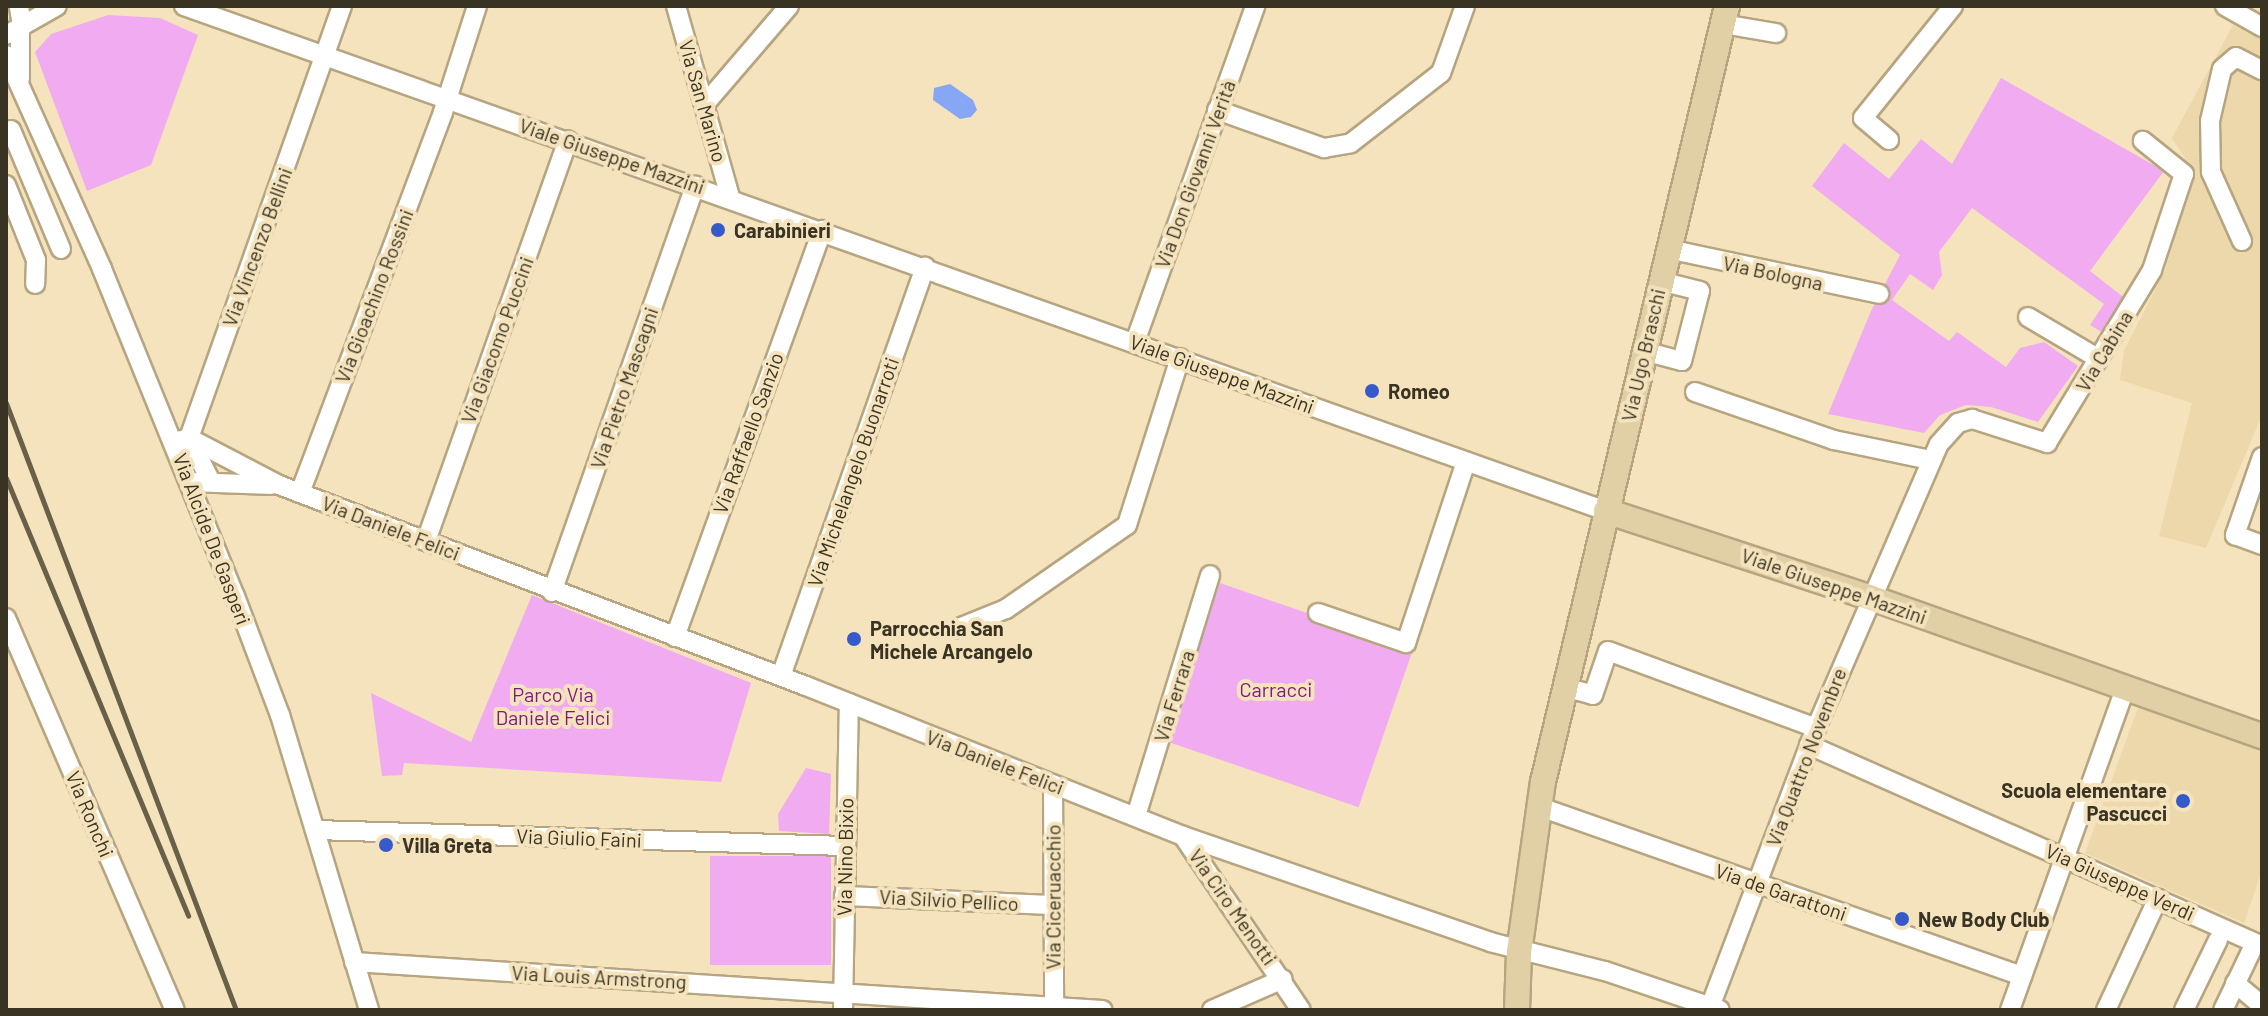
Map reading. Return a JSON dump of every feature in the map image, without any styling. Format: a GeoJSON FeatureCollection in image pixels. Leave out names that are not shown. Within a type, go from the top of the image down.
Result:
{"type":"FeatureCollection","features":[{"type":"Feature","properties":{"kind":"main road","name":"Via Ugo Braschi"},"geometry":{"type":"LineString","coordinates":[[1517,1010],[1519,952],[1540,807],[1564,687],[1725,15]]}},
{"type":"Feature","properties":{"kind":"main road","name":"Viale Giuseppe Mazzini"},"geometry":{"type":"LineString","coordinates":[[1606,511],[1869,597],[2262,736]]}},
{"type":"Feature","properties":{"kind":"street","name":"Via Alcide De Gasperi"},"geometry":{"type":"LineString","coordinates":[[19,6],[16,30],[20,82]]}},
{"type":"Feature","properties":{"kind":"street"},"geometry":{"type":"LineString","coordinates":[[16,30],[57,6]]}},
{"type":"Feature","properties":{"kind":"street","name":"Via Vincenzo Bellini"},"geometry":{"type":"LineString","coordinates":[[181,440],[342,6]]}},
{"type":"Feature","properties":{"kind":"street","name":"Via Gioachino Rossini"},"geometry":{"type":"LineString","coordinates":[[300,493],[447,100],[477,6]]}},
{"type":"Feature","properties":{"kind":"street","name":"Via San Marino"},"geometry":{"type":"LineString","coordinates":[[676,6],[730,197]]}},
{"type":"Feature","properties":{"kind":"street"},"geometry":{"type":"LineString","coordinates":[[705,104],[789,6]]}},
{"type":"Feature","properties":{"kind":"street","name":"Via Don Giovanni Verità"},"geometry":{"type":"LineString","coordinates":[[1135,342],[1255,6]]}},
{"type":"Feature","properties":{"kind":"street"},"geometry":{"type":"LineString","coordinates":[[1217,110],[1324,148],[1351,143],[1441,73],[1465,6]]}},
{"type":"Feature","properties":{"kind":"street"},"geometry":{"type":"LineString","coordinates":[[1889,140],[1863,118],[1953,6]]}},
{"type":"Feature","properties":{"kind":"street"},"geometry":{"type":"LineString","coordinates":[[2225,6],[2262,27]]}},
{"type":"Feature","properties":{"kind":"street","name":"Viale Giuseppe Mazzini"},"geometry":{"type":"LineString","coordinates":[[196,8],[1606,511]]}},
{"type":"Feature","properties":{"kind":"street","name":"Via Ugo Braschi"},"geometry":{"type":"LineString","coordinates":[[1725,15],[1776,33]]}},
{"type":"Feature","properties":{"kind":"street","name":"Via Alcide De Gasperi"},"geometry":{"type":"LineString","coordinates":[[6,55],[181,440],[190,482],[280,715],[369,1010]]}},
{"type":"Feature","properties":{"kind":"street"},"geometry":{"type":"LineString","coordinates":[[2242,241],[2211,172],[2210,121],[2222,69],[2236,57],[2262,70]]}},
{"type":"Feature","properties":{"kind":"street"},"geometry":{"type":"LineString","coordinates":[[36,120],[9,131],[61,249]]}},
{"type":"Feature","properties":{"kind":"street","name":"Via Giacomo Puccini"},"geometry":{"type":"LineString","coordinates":[[426,541],[568,140]]}},
{"type":"Feature","properties":{"kind":"street","name":"Via Cabina"},"geometry":{"type":"LineString","coordinates":[[1869,597],[1931,460],[1947,432],[1972,419],[2047,443],[2099,359],[2152,270],[2179,200],[2184,174],[2143,141]]}},
{"type":"Feature","properties":{"kind":"street"},"geometry":{"type":"LineString","coordinates":[[6,185],[36,260],[35,284]]}},
{"type":"Feature","properties":{"kind":"street","name":"Via Pietro Mascagni"},"geometry":{"type":"LineString","coordinates":[[552,592],[695,185]]}},
{"type":"Feature","properties":{"kind":"street","name":"Via Raffaello Sanzio"},"geometry":{"type":"LineString","coordinates":[[675,637],[822,230]]}},
{"type":"Feature","properties":{"kind":"street"},"geometry":{"type":"LineString","coordinates":[[36,260],[89,239]]}},
{"type":"Feature","properties":{"kind":"street","name":"Via Bologna"},"geometry":{"type":"LineString","coordinates":[[1668,249],[1879,294]]}},
{"type":"Feature","properties":{"kind":"street","name":"Via Michelangelo Buonarroti"},"geometry":{"type":"LineString","coordinates":[[781,676],[925,267]]}},
{"type":"Feature","properties":{"kind":"street"},"geometry":{"type":"LineString","coordinates":[[1644,351],[1682,361],[1700,291],[1660,281]]}},
{"type":"Feature","properties":{"kind":"street"},"geometry":{"type":"LineString","coordinates":[[2028,317],[2099,359]]}},
{"type":"Feature","properties":{"kind":"street"},"geometry":{"type":"LineString","coordinates":[[956,629],[1006,609],[1127,525],[1180,358]]}},
{"type":"Feature","properties":{"kind":"street"},"geometry":{"type":"LineString","coordinates":[[1695,392],[1834,440],[1931,460]]}},
{"type":"Feature","properties":{"kind":"street"},"geometry":{"type":"LineString","coordinates":[[181,440],[200,462],[211,482]]}},
{"type":"Feature","properties":{"kind":"street","name":"Via Daniele Felici"},"geometry":{"type":"LineString","coordinates":[[181,440],[279,485],[552,592],[781,676],[1183,836],[1519,952],[1605,971],[1715,1008]]}},
{"type":"Feature","properties":{"kind":"street"},"geometry":{"type":"LineString","coordinates":[[2262,457],[2235,535],[2262,545]]}},
{"type":"Feature","properties":{"kind":"street"},"geometry":{"type":"LineString","coordinates":[[1318,613],[1406,643],[1466,462]]}},
{"type":"Feature","properties":{"kind":"street","name":"Via Daniele Felici"},"geometry":{"type":"LineString","coordinates":[[190,482],[279,485]]}},
{"type":"Feature","properties":{"kind":"street","name":"Via Ferrara"},"geometry":{"type":"LineString","coordinates":[[1136,816],[1210,575]]}},
{"type":"Feature","properties":{"kind":"street","name":"Via Quattro Novembre"},"geometry":{"type":"LineString","coordinates":[[1715,1008],[1756,884],[1869,597]]}},
{"type":"Feature","properties":{"kind":"street","name":"Via Ronchi"},"geometry":{"type":"LineString","coordinates":[[6,618],[175,1010]]}},
{"type":"Feature","properties":{"kind":"street"},"geometry":{"type":"LineString","coordinates":[[1564,687],[1593,695],[1608,651],[1812,737]]}},
{"type":"Feature","properties":{"kind":"street"},"geometry":{"type":"LineString","coordinates":[[2010,1010],[2125,688]]}},
{"type":"Feature","properties":{"kind":"street","name":"Via Nino Bixio"},"geometry":{"type":"LineString","coordinates":[[843,1001],[849,703]]}},
{"type":"Feature","properties":{"kind":"street","name":"Via Giuseppe Verdi"},"geometry":{"type":"LineString","coordinates":[[1812,737],[2255,943],[2235,983]]}},
{"type":"Feature","properties":{"kind":"street","name":"Via Ciceruacchio"},"geometry":{"type":"LineString","coordinates":[[1053,785],[1054,1009]]}},
{"type":"Feature","properties":{"kind":"street","name":"Via de Garattoni"},"geometry":{"type":"LineString","coordinates":[[1540,807],[2022,976]]}},
{"type":"Feature","properties":{"kind":"street","name":"Via Giulio Faini"},"geometry":{"type":"LineString","coordinates":[[315,830],[844,846]]}},
{"type":"Feature","properties":{"kind":"street","name":"Via Ciro Menotti"},"geometry":{"type":"LineString","coordinates":[[1183,836],[1283,979],[1301,1010]]}},
{"type":"Feature","properties":{"kind":"street","name":"Via Silvio Pellico"},"geometry":{"type":"LineString","coordinates":[[844,896],[1053,905]]}},
{"type":"Feature","properties":{"kind":"street"},"geometry":{"type":"LineString","coordinates":[[2106,1010],[2158,898]]}},
{"type":"Feature","properties":{"kind":"street"},"geometry":{"type":"LineString","coordinates":[[2184,1010],[2218,940]]}},
{"type":"Feature","properties":{"kind":"street","name":"Via Louis Armstrong"},"geometry":{"type":"LineString","coordinates":[[354,962],[843,1001],[1102,1010]]}},
{"type":"Feature","properties":{"kind":"street","name":"Via Ciro Menotti"},"geometry":{"type":"LineString","coordinates":[[1212,1010],[1283,979]]}},
{"type":"Feature","properties":{"kind":"street"},"geometry":{"type":"LineString","coordinates":[[2223,1010],[2235,983],[2262,1006]]}},
{"type":"Feature","properties":{"kind":"shaded area"},"geometry":{"type":"Polygon","coordinates":[[[2233,25],[2262,40],[2262,415],[2206,548],[2159,536],[2192,403],[2120,380],[2124,351],[2165,270],[2194,172],[2172,138],[2233,25]]]}},
{"type":"Feature","properties":{"kind":"shaded area","name":"Scuola elementare Pascucci"},"geometry":{"type":"Polygon","coordinates":[[[2139,705],[2262,749],[2262,870],[2244,923],[2085,853],[2139,705]]]}},
{"type":"Feature","properties":{"kind":"green space"},"geometry":{"type":"Polygon","coordinates":[[[108,15],[160,18],[198,35],[151,165],[87,191],[35,52],[51,34],[108,15]]]}},
{"type":"Feature","properties":{"kind":"green space"},"geometry":{"type":"Polygon","coordinates":[[[2001,78],[2164,171],[2090,271],[2127,300],[2105,334],[2090,325],[2104,304],[1972,208],[1939,252],[1942,275],[1933,290],[1910,274],[1892,300],[1949,341],[1957,332],[2006,367],[2020,348],[2044,342],[2078,366],[2038,422],[1991,407],[1966,405],[1940,415],[1924,433],[1828,414],[1871,311],[1900,255],[1812,186],[1844,143],[1889,179],[1921,139],[1952,164],[2001,78]]]}},
{"type":"Feature","properties":{"kind":"green space","name":"Carracci"},"geometry":{"type":"Polygon","coordinates":[[[1220,583],[1413,649],[1359,807],[1166,741],[1220,583]]]}},
{"type":"Feature","properties":{"kind":"green space","name":"Parco Via Daniele Felici"},"geometry":{"type":"Polygon","coordinates":[[[532,595],[751,683],[721,782],[404,763],[402,775],[382,776],[371,693],[471,742],[532,595]]]}},
{"type":"Feature","properties":{"kind":"green space"},"geometry":{"type":"Polygon","coordinates":[[[806,768],[831,774],[829,834],[779,831],[778,814],[806,768]]]}},
{"type":"Feature","properties":{"kind":"green space"},"geometry":{"type":"Polygon","coordinates":[[[710,856],[831,856],[831,965],[710,965],[710,856]]]}},
{"type":"Feature","properties":{"kind":"water"},"geometry":{"type":"Polygon","coordinates":[[[950,84],[973,100],[977,110],[971,117],[960,119],[933,100],[934,88],[950,84]]]}},
{"type":"Feature","properties":{"kind":"railway"},"geometry":{"type":"LineString","coordinates":[[6,403],[236,1010]]}},
{"type":"Feature","properties":{"kind":"railway"},"geometry":{"type":"LineString","coordinates":[[6,478],[188,916]]}},
{"type":"Feature","properties":{"kind":"place","name":"Carabinieri"},"geometry":{"type":"Point","coordinates":[718,230]}},
{"type":"Feature","properties":{"kind":"place","name":"Romeo"},"geometry":{"type":"Point","coordinates":[1372,391]}},
{"type":"Feature","properties":{"kind":"place","name":"Parrocchia San Michele Arcangelo"},"geometry":{"type":"Point","coordinates":[854,639]}},
{"type":"Feature","properties":{"kind":"place","name":"Scuola elementare Pascucci"},"geometry":{"type":"Point","coordinates":[2183,801]}},
{"type":"Feature","properties":{"kind":"place","name":"Villa Greta"},"geometry":{"type":"Point","coordinates":[386,845]}},
{"type":"Feature","properties":{"kind":"place","name":"New Body Club"},"geometry":{"type":"Point","coordinates":[1902,919]}}]}
